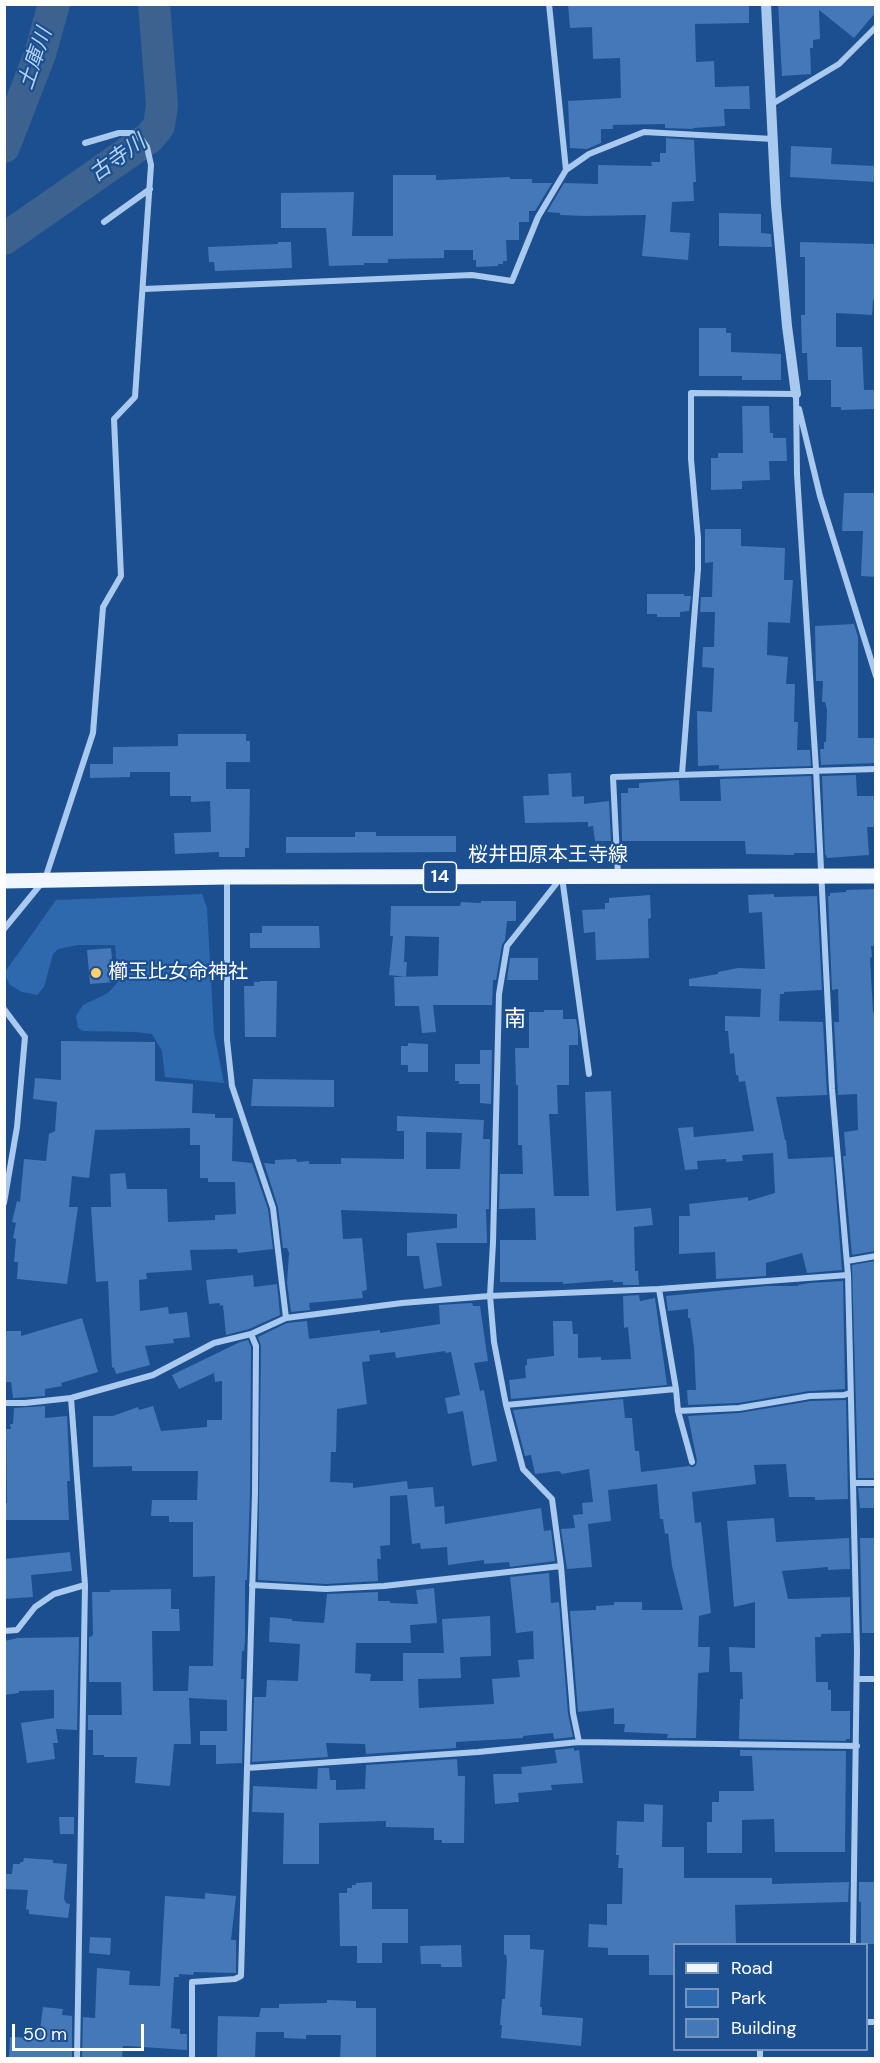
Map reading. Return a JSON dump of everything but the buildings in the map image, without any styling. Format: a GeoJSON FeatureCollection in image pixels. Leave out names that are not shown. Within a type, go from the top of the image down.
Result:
{"type":"FeatureCollection","features":[{"type":"Feature","properties":{"kind":"main road","name":"桜井田原本王寺線"},"geometry":{"type":"LineString","coordinates":[[4,881],[227,877],[876,876]]}},
{"type":"Feature","properties":{"kind":"street"},"geometry":{"type":"LineString","coordinates":[[549,4],[566,170]]}},
{"type":"Feature","properties":{"kind":"street"},"geometry":{"type":"LineString","coordinates":[[766,4],[777,216],[796,394],[820,496],[876,676]]}},
{"type":"Feature","properties":{"kind":"street"},"geometry":{"type":"LineString","coordinates":[[772,104],[839,64],[876,27]]}},
{"type":"Feature","properties":{"kind":"street"},"geometry":{"type":"LineString","coordinates":[[144,289],[472,275],[512,281],[538,217],[566,170],[589,154],[644,132],[773,139]]}},
{"type":"Feature","properties":{"kind":"street"},"geometry":{"type":"LineString","coordinates":[[4,929],[45,879],[93,733],[102,607],[121,576],[114,419],[135,397],[144,289],[150,155],[142,140],[132,133],[119,133],[85,143]]}},
{"type":"Feature","properties":{"kind":"street"},"geometry":{"type":"LineString","coordinates":[[104,222],[150,189]]}},
{"type":"Feature","properties":{"kind":"street"},"geometry":{"type":"LineString","coordinates":[[682,774],[698,569],[692,459],[692,393],[796,394]]}},
{"type":"Feature","properties":{"kind":"street"},"geometry":{"type":"LineString","coordinates":[[796,394],[798,474],[834,1123],[848,1275],[857,1679],[853,1943]]}},
{"type":"Feature","properties":{"kind":"street"},"geometry":{"type":"LineString","coordinates":[[618,877],[613,777],[816,769],[876,769]]}},
{"type":"Feature","properties":{"kind":"street"},"geometry":{"type":"LineString","coordinates":[[227,877],[227,1040],[232,1086],[273,1208],[286,1318]]}},
{"type":"Feature","properties":{"kind":"street"},"geometry":{"type":"LineString","coordinates":[[561,877],[589,1074]]}},
{"type":"Feature","properties":{"kind":"street"},"geometry":{"type":"LineString","coordinates":[[561,877],[507,946],[501,984],[490,1296],[494,1342],[506,1405],[523,1469],[552,1499],[561,1566],[573,1713],[579,1742]]}},
{"type":"Feature","properties":{"kind":"street"},"geometry":{"type":"LineString","coordinates":[[4,1009],[25,1037],[17,1127],[4,1203]]}},
{"type":"Feature","properties":{"kind":"street"},"geometry":{"type":"LineString","coordinates":[[847,1261],[876,1256]]}},
{"type":"Feature","properties":{"kind":"street"},"geometry":{"type":"LineString","coordinates":[[4,1403],[33,1403],[71,1398],[153,1375],[214,1343],[251,1334],[286,1318],[402,1303],[490,1296],[659,1289],[848,1275]]}},
{"type":"Feature","properties":{"kind":"street"},"geometry":{"type":"LineString","coordinates":[[659,1289],[678,1411],[692,1462]]}},
{"type":"Feature","properties":{"kind":"street"},"geometry":{"type":"LineString","coordinates":[[192,2058],[192,1982],[235,1979],[241,1976],[255,1493],[256,1346],[251,1334]]}},
{"type":"Feature","properties":{"kind":"street"},"geometry":{"type":"LineString","coordinates":[[506,1405],[676,1389]]}},
{"type":"Feature","properties":{"kind":"street"},"geometry":{"type":"LineString","coordinates":[[678,1411],[739,1408],[810,1396],[850,1393]]}},
{"type":"Feature","properties":{"kind":"street"},"geometry":{"type":"LineString","coordinates":[[71,1398],[85,1585],[77,2058]]}},
{"type":"Feature","properties":{"kind":"street"},"geometry":{"type":"LineString","coordinates":[[853,1483],[876,1483]]}},
{"type":"Feature","properties":{"kind":"street"},"geometry":{"type":"LineString","coordinates":[[252,1585],[326,1589],[384,1586],[561,1566]]}},
{"type":"Feature","properties":{"kind":"street"},"geometry":{"type":"LineString","coordinates":[[4,1631],[17,1630],[35,1607],[54,1594],[85,1585]]}},
{"type":"Feature","properties":{"kind":"street"},"geometry":{"type":"LineString","coordinates":[[857,1679],[876,1679]]}},
{"type":"Feature","properties":{"kind":"street"},"geometry":{"type":"LineString","coordinates":[[247,1768],[467,1753],[579,1742],[857,1746]]}},
{"type":"Feature","properties":{"kind":"green space"},"geometry":{"type":"Polygon","coordinates":[[[202,894],[207,908],[214,1033],[224,1083],[165,1077],[162,1051],[152,1034],[83,1031],[78,1028],[76,1016],[83,1005],[108,993],[118,982],[115,945],[78,945],[58,949],[53,954],[44,987],[37,995],[22,992],[10,985],[5,975],[56,900],[202,894]]]}},
{"type":"Feature","properties":{"kind":"waterway","name":"土庫川"},"geometry":{"type":"LineString","coordinates":[[4,147],[40,54],[54,4]]}},
{"type":"Feature","properties":{"kind":"waterway","name":"古寺川"},"geometry":{"type":"LineString","coordinates":[[4,239],[149,138],[159,126],[162,105],[154,4]]}},
{"type":"Feature","properties":{"kind":"place","name":"櫛玉比女命神社"},"geometry":{"type":"Point","coordinates":[96,973]}},
{"type":"Feature","properties":{"kind":"district","name":"南"},"geometry":{"type":"Point","coordinates":[515,1020]}}]}
